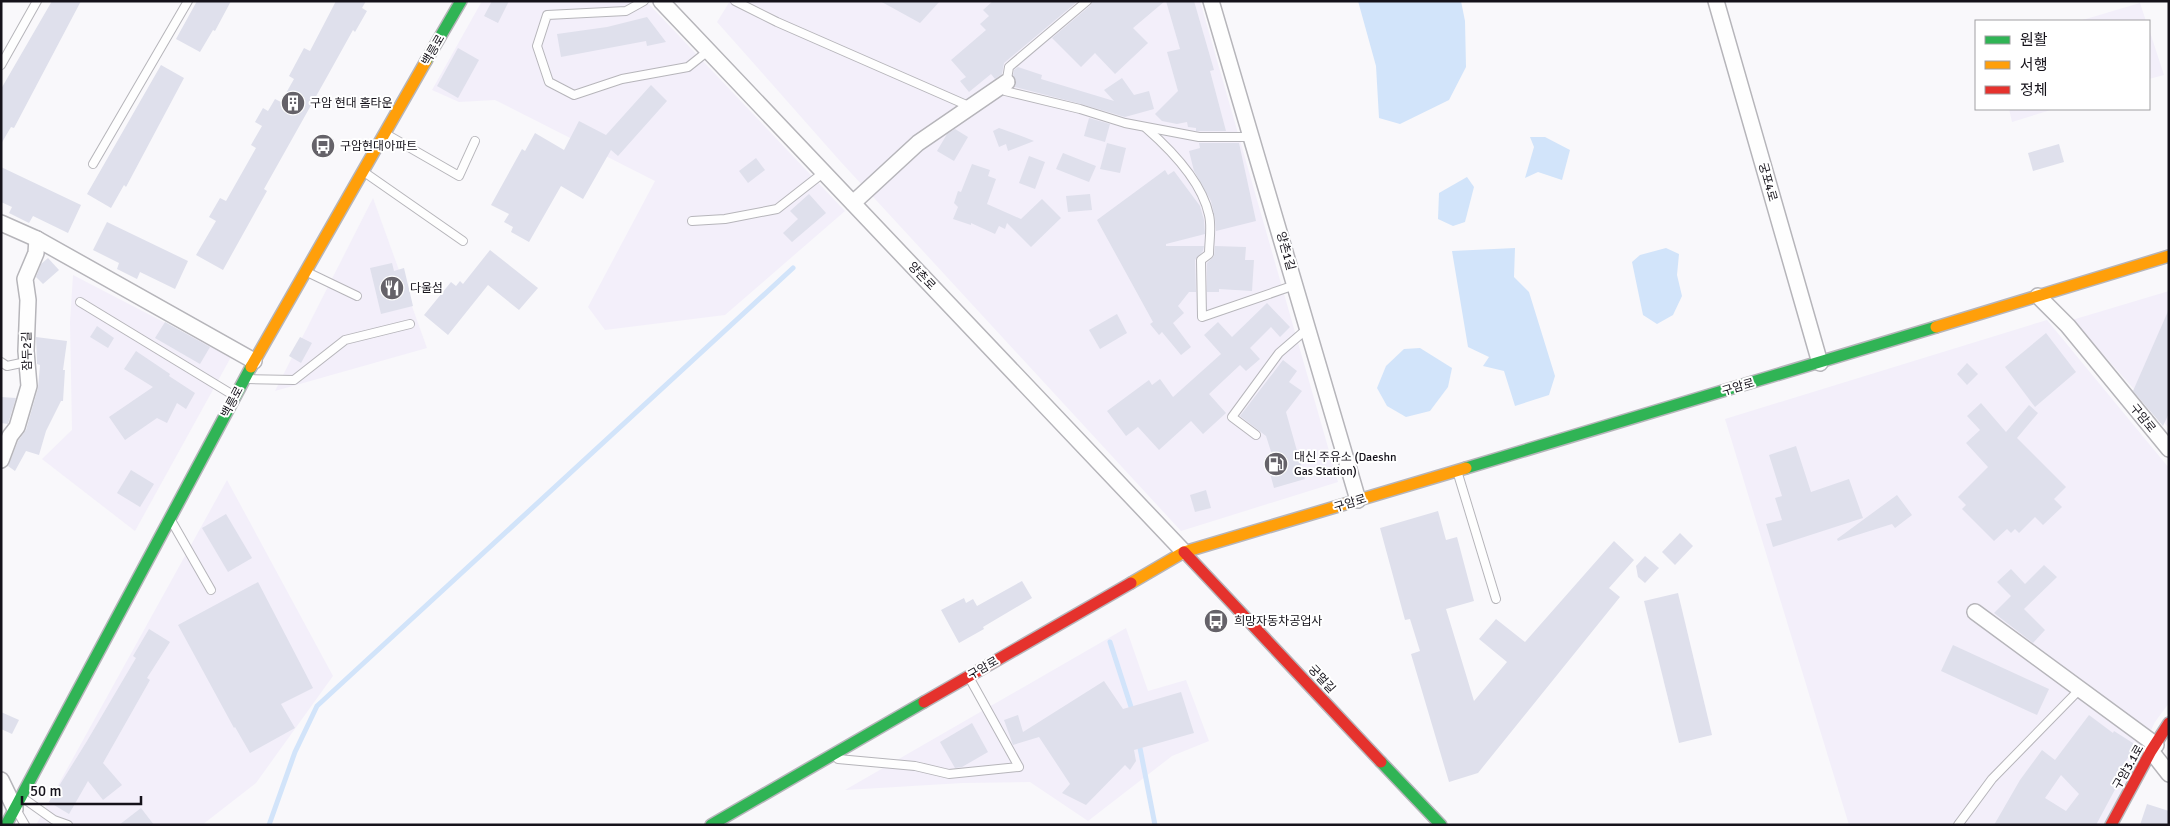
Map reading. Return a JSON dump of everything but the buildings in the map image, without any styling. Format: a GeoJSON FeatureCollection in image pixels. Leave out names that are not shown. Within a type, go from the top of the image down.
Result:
{"type":"FeatureCollection","features":[{"type":"Feature","properties":{"kind":"main road","name":"백릉로"},"geometry":{"type":"LineString","coordinates":[[6,825],[244,379],[461,1]]}},
{"type":"Feature","properties":{"kind":"main road","name":"구암로"},"geometry":{"type":"LineString","coordinates":[[711,825],[1184,552],[1820,363],[2169,256]]}},
{"type":"Feature","properties":{"kind":"main road","name":"궁멀길"},"geometry":{"type":"LineString","coordinates":[[1184,552],[1441,825]]}},
{"type":"Feature","properties":{"kind":"main road","name":"구암3.1로"},"geometry":{"type":"LineString","coordinates":[[2111,825],[2153,748],[2169,723]]}},
{"type":"Feature","properties":{"kind":"street","name":"양촌로"},"geometry":{"type":"LineString","coordinates":[[661,1],[1184,552]]}},
{"type":"Feature","properties":{"kind":"street","name":"양촌1길"},"geometry":{"type":"LineString","coordinates":[[1211,1],[1253,137],[1358,500]]}},
{"type":"Feature","properties":{"kind":"street","name":"궁포4로"},"geometry":{"type":"LineString","coordinates":[[1716,1],[1820,363]]}},
{"type":"Feature","properties":{"kind":"street"},"geometry":{"type":"LineString","coordinates":[[853,203],[918,143],[1007,82]]}},
{"type":"Feature","properties":{"kind":"street"},"geometry":{"type":"LineString","coordinates":[[1,222],[37,239],[254,361]]}},
{"type":"Feature","properties":{"kind":"street","name":"잠두2길"},"geometry":{"type":"LineString","coordinates":[[1,460],[10,436],[17,427],[28,386],[26,362],[28,300],[26,279],[36,253],[37,239]]}},
{"type":"Feature","properties":{"kind":"street","name":"구암로"},"geometry":{"type":"LineString","coordinates":[[2038,296],[2068,326],[2169,449]]}},
{"type":"Feature","properties":{"kind":"street"},"geometry":{"type":"LineString","coordinates":[[1974,612],[2080,689],[2153,748],[2169,774]]}},
{"type":"Feature","properties":{"kind":"street"},"geometry":{"type":"LineString","coordinates":[[1,780],[18,803]]}},
{"type":"Feature","properties":{"kind":"lane"},"geometry":{"type":"LineString","coordinates":[[1,65],[37,1]]}},
{"type":"Feature","properties":{"kind":"lane"},"geometry":{"type":"LineString","coordinates":[[93,164],[188,1]]}},
{"type":"Feature","properties":{"kind":"lane"},"geometry":{"type":"LineString","coordinates":[[644,1],[626,11],[547,15],[537,46],[549,82],[574,95],[622,78],[688,67],[708,51]]}},
{"type":"Feature","properties":{"kind":"lane"},"geometry":{"type":"LineString","coordinates":[[735,1],[776,22],[971,107]]}},
{"type":"Feature","properties":{"kind":"lane"},"geometry":{"type":"LineString","coordinates":[[1087,1],[1009,67],[1006,91],[1144,126],[1199,137],[1253,137]]}},
{"type":"Feature","properties":{"kind":"lane"},"geometry":{"type":"LineString","coordinates":[[1144,126],[1170,148],[1202,196],[1210,216],[1208,254],[1201,260],[1202,317],[1296,284]]}},
{"type":"Feature","properties":{"kind":"lane"},"geometry":{"type":"LineString","coordinates":[[385,133],[459,176],[475,140]]}},
{"type":"Feature","properties":{"kind":"lane"},"geometry":{"type":"LineString","coordinates":[[362,171],[463,241]]}},
{"type":"Feature","properties":{"kind":"lane"},"geometry":{"type":"LineString","coordinates":[[692,221],[725,219],[777,210],[824,173]]}},
{"type":"Feature","properties":{"kind":"lane"},"geometry":{"type":"LineString","coordinates":[[305,272],[356,296]]}},
{"type":"Feature","properties":{"kind":"lane"},"geometry":{"type":"LineString","coordinates":[[80,302],[235,396]]}},
{"type":"Feature","properties":{"kind":"lane"},"geometry":{"type":"LineString","coordinates":[[244,379],[294,380],[345,340],[410,324]]}},
{"type":"Feature","properties":{"kind":"lane"},"geometry":{"type":"LineString","coordinates":[[1256,435],[1232,417],[1279,353],[1308,328]]}},
{"type":"Feature","properties":{"kind":"lane"},"geometry":{"type":"LineString","coordinates":[[1,362],[6,366],[26,362]]}},
{"type":"Feature","properties":{"kind":"lane"},"geometry":{"type":"LineString","coordinates":[[1457,470],[1496,599]]}},
{"type":"Feature","properties":{"kind":"lane"},"geometry":{"type":"LineString","coordinates":[[170,518],[211,590]]}},
{"type":"Feature","properties":{"kind":"lane"},"geometry":{"type":"LineString","coordinates":[[826,758],[915,766],[949,774],[1019,768],[968,676]]}},
{"type":"Feature","properties":{"kind":"lane"},"geometry":{"type":"LineString","coordinates":[[1958,825],[1992,779],[2080,689]]}},
{"type":"Feature","properties":{"kind":"lane"},"geometry":{"type":"LineString","coordinates":[[18,803],[24,825]]}},
{"type":"Feature","properties":{"kind":"lane"},"geometry":{"type":"LineString","coordinates":[[18,803],[68,825]]}},
{"type":"Feature","properties":{"kind":"shaded area"},"geometry":{"type":"Polygon","coordinates":[[[482,1],[646,1],[845,211],[725,315],[605,330],[588,307],[655,181],[495,100],[459,102],[432,90],[482,1]]]}},
{"type":"Feature","properties":{"kind":"shaded area"},"geometry":{"type":"Polygon","coordinates":[[[730,1],[1200,1],[1338,482],[1181,531],[840,161],[717,22],[730,1]]]}},
{"type":"Feature","properties":{"kind":"shaded area"},"geometry":{"type":"Polygon","coordinates":[[[2140,3],[2146,20],[2082,20],[2140,3]]]}},
{"type":"Feature","properties":{"kind":"shaded area"},"geometry":{"type":"Polygon","coordinates":[[[2150,32],[2164,75],[2150,79],[2150,32]]]}},
{"type":"Feature","properties":{"kind":"shaded area"},"geometry":{"type":"Polygon","coordinates":[[[2009,110],[2051,110],[2012,122],[2009,110]]]}},
{"type":"Feature","properties":{"kind":"shaded area"},"geometry":{"type":"Polygon","coordinates":[[[373,198],[427,348],[275,391],[373,198]]]}},
{"type":"Feature","properties":{"kind":"shaded area"},"geometry":{"type":"Polygon","coordinates":[[[73,275],[231,357],[135,531],[42,459],[72,430],[70,322],[73,275]]]}},
{"type":"Feature","properties":{"kind":"shaded area"},"geometry":{"type":"Polygon","coordinates":[[[2169,291],[2169,428],[2072,320],[2169,291]]]}},
{"type":"Feature","properties":{"kind":"shaded area"},"geometry":{"type":"Polygon","coordinates":[[[2047,320],[2169,468],[2169,703],[2155,722],[2105,825],[1849,825],[1725,419],[2047,320]]]}},
{"type":"Feature","properties":{"kind":"shaded area"},"geometry":{"type":"Polygon","coordinates":[[[227,480],[333,676],[256,783],[202,825],[36,825],[227,480]]]}},
{"type":"Feature","properties":{"kind":"shaded area"},"geometry":{"type":"Polygon","coordinates":[[[1126,628],[1148,691],[1186,680],[1209,741],[1172,756],[1088,821],[1030,782],[963,783],[845,790],[1126,628]]]}},
{"type":"Feature","properties":{"kind":"water"},"geometry":{"type":"Polygon","coordinates":[[[1358,1],[1461,1],[1465,21],[1466,67],[1449,100],[1400,124],[1379,118],[1376,66],[1358,1]]]}},
{"type":"Feature","properties":{"kind":"water"},"geometry":{"type":"Polygon","coordinates":[[[1530,137],[1545,137],[1570,150],[1562,180],[1538,172],[1525,178],[1534,147],[1530,137]]]}},
{"type":"Feature","properties":{"kind":"water"},"geometry":{"type":"Polygon","coordinates":[[[1467,177],[1474,187],[1465,222],[1453,226],[1438,219],[1439,193],[1467,177]]]}},
{"type":"Feature","properties":{"kind":"water"},"geometry":{"type":"Polygon","coordinates":[[[1515,248],[1514,277],[1529,292],[1555,376],[1549,395],[1515,406],[1504,371],[1483,366],[1489,357],[1468,347],[1452,251],[1515,248]]]}},
{"type":"Feature","properties":{"kind":"water"},"geometry":{"type":"Polygon","coordinates":[[[1666,248],[1679,254],[1677,275],[1682,296],[1673,315],[1657,324],[1643,315],[1632,262],[1640,255],[1666,248]]]}},
{"type":"Feature","properties":{"kind":"water"},"geometry":{"type":"Polygon","coordinates":[[[1420,348],[1452,368],[1448,387],[1430,411],[1406,417],[1387,406],[1377,388],[1386,366],[1404,349],[1420,348]]]}},
{"type":"Feature","properties":{"kind":"waterway"},"geometry":{"type":"LineString","coordinates":[[269,825],[295,752],[317,706],[793,268]]}},
{"type":"Feature","properties":{"kind":"waterway"},"geometry":{"type":"LineString","coordinates":[[1110,642],[1133,713]]}},
{"type":"Feature","properties":{"kind":"waterway"},"geometry":{"type":"LineString","coordinates":[[1139,743],[1155,825]]}},
{"type":"Feature","properties":{"kind":"traffic: fast"},"geometry":{"type":"LineString","coordinates":[[426,61],[461,1]]}},
{"type":"Feature","properties":{"kind":"traffic: fast"},"geometry":{"type":"LineString","coordinates":[[1466,468],[1936,327]]}},
{"type":"Feature","properties":{"kind":"traffic: fast"},"geometry":{"type":"LineString","coordinates":[[6,825],[251,367]]}},
{"type":"Feature","properties":{"kind":"traffic: fast"},"geometry":{"type":"LineString","coordinates":[[711,825],[924,702]]}},
{"type":"Feature","properties":{"kind":"traffic: fast"},"geometry":{"type":"LineString","coordinates":[[1381,762],[1441,825]]}},
{"type":"Feature","properties":{"kind":"traffic: slow"},"geometry":{"type":"LineString","coordinates":[[251,367],[426,61]]}},
{"type":"Feature","properties":{"kind":"traffic: slow"},"geometry":{"type":"LineString","coordinates":[[1936,327],[2169,256]]}},
{"type":"Feature","properties":{"kind":"traffic: slow"},"geometry":{"type":"LineString","coordinates":[[1131,583],[1184,552],[1466,468]]}},
{"type":"Feature","properties":{"kind":"traffic: jam"},"geometry":{"type":"LineString","coordinates":[[1184,552],[1381,762]]}},
{"type":"Feature","properties":{"kind":"traffic: jam"},"geometry":{"type":"LineString","coordinates":[[924,702],[1131,583]]}},
{"type":"Feature","properties":{"kind":"traffic: jam"},"geometry":{"type":"LineString","coordinates":[[2111,825],[2151,751],[2169,723]]}},
{"type":"Feature","properties":{"kind":"place","name":"구암 현대 홈타운"},"geometry":{"type":"Point","coordinates":[293,103]}},
{"type":"Feature","properties":{"kind":"place","name":"구암현대아파트"},"geometry":{"type":"Point","coordinates":[323,146]}},
{"type":"Feature","properties":{"kind":"place","name":"다울섬"},"geometry":{"type":"Point","coordinates":[392,288]}},
{"type":"Feature","properties":{"kind":"place","name":"대신 주유소 (Daeshn Gas Station)"},"geometry":{"type":"Point","coordinates":[1276,464]}},
{"type":"Feature","properties":{"kind":"place","name":"희망자동차공업사"},"geometry":{"type":"Point","coordinates":[1216,621]}}]}
